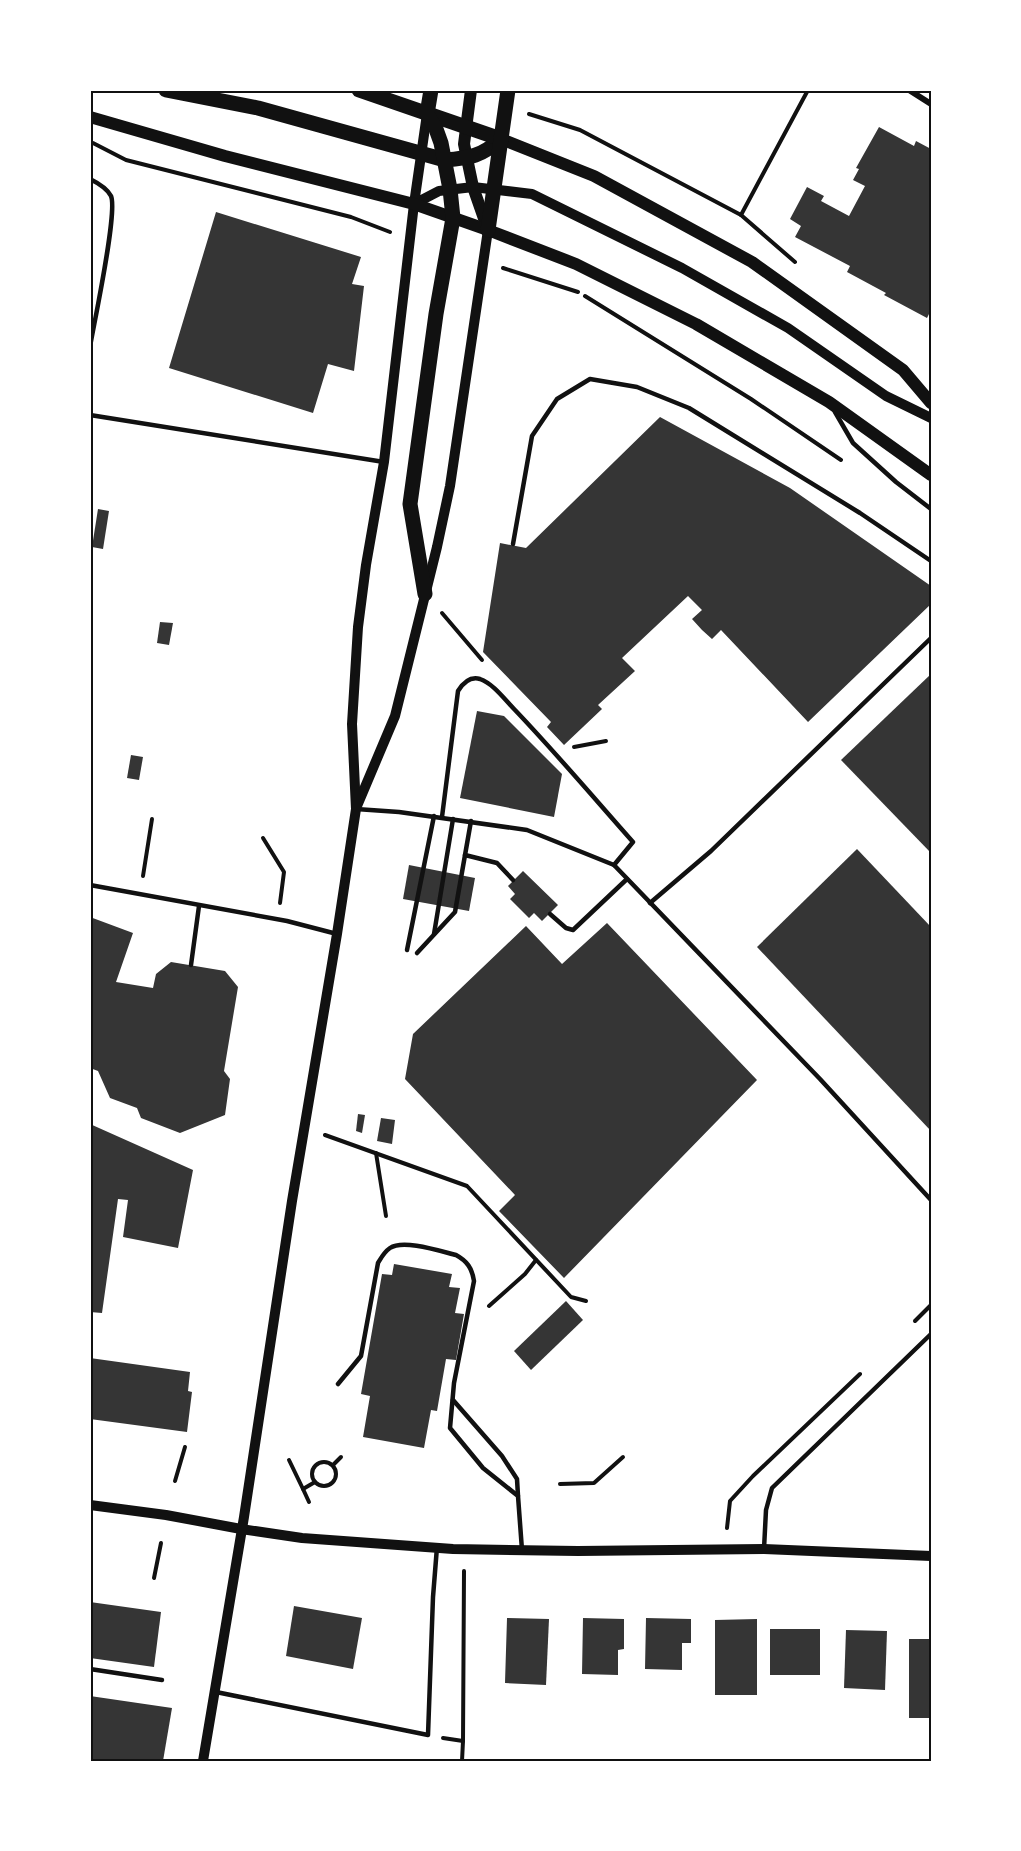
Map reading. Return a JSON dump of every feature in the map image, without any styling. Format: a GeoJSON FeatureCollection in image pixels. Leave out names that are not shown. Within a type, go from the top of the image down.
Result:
{"type":"FeatureCollection","features":[{"type":"Feature","properties":{"kind":"main road"},"geometry":{"type":"LineString","coordinates":[[166,90],[258,108],[445,160],[468,159],[490,149],[501,140]]}},
{"type":"Feature","properties":{"kind":"main road"},"geometry":{"type":"LineString","coordinates":[[359,90],[465,126],[594,176],[752,262],[903,370],[931,403]]}},
{"type":"Feature","properties":{"kind":"main road"},"geometry":{"type":"LineString","coordinates":[[425,594],[410,504],[436,314],[453,218],[445,160],[436,129],[428,114],[431,90]]}},
{"type":"Feature","properties":{"kind":"main road"},"geometry":{"type":"LineString","coordinates":[[471,90],[464,144],[473,187],[488,230]]}},
{"type":"Feature","properties":{"kind":"main road"},"geometry":{"type":"LineString","coordinates":[[488,230],[508,90]]}},
{"type":"Feature","properties":{"kind":"main road"},"geometry":{"type":"LineString","coordinates":[[90,117],[225,156],[414,204],[576,264],[696,324],[829,402],[931,475]]}},
{"type":"Feature","properties":{"kind":"street"},"geometry":{"type":"LineString","coordinates":[[909,90],[931,104]]}},
{"type":"Feature","properties":{"kind":"street"},"geometry":{"type":"LineString","coordinates":[[203,1761],[356,809],[352,724],[358,627],[384,462],[414,204],[428,114]]}},
{"type":"Feature","properties":{"kind":"street"},"geometry":{"type":"LineString","coordinates":[[414,204],[440,191],[473,187],[532,194],[682,268],[788,328],[886,396],[931,418]]}},
{"type":"Feature","properties":{"kind":"street"},"geometry":{"type":"LineString","coordinates":[[356,809],[395,716],[450,486],[488,230]]}},
{"type":"Feature","properties":{"kind":"street"},"geometry":{"type":"LineString","coordinates":[[90,1505],[166,1515],[302,1538],[465,1549],[764,1549],[931,1556]]}},
{"type":"Feature","properties":{"kind":"lane"},"geometry":{"type":"LineString","coordinates":[[90,179],[107,191],[113,202],[90,346]]}},
{"type":"Feature","properties":{"kind":"lane"},"geometry":{"type":"LineString","coordinates":[[513,544],[532,436],[556,399],[590,380],[636,387],[689,408],[860,513],[931,561]]}},
{"type":"Feature","properties":{"kind":"lane"},"geometry":{"type":"LineString","coordinates":[[829,402],[853,443],[896,482],[931,508]]}},
{"type":"Feature","properties":{"kind":"lane"},"geometry":{"type":"LineString","coordinates":[[90,415],[384,462]]}},
{"type":"Feature","properties":{"kind":"lane"},"geometry":{"type":"LineString","coordinates":[[650,903],[736,827],[931,638]]}},
{"type":"Feature","properties":{"kind":"lane"},"geometry":{"type":"LineString","coordinates":[[442,818],[458,691],[468,680],[481,680],[492,686],[529,725],[633,842],[614,865]]}},
{"type":"Feature","properties":{"kind":"lane"},"geometry":{"type":"LineString","coordinates":[[356,809],[434,816],[526,831],[614,865],[820,1079],[931,1200]]}},
{"type":"Feature","properties":{"kind":"lane"},"geometry":{"type":"LineString","coordinates":[[406,950],[434,816]]}},
{"type":"Feature","properties":{"kind":"lane"},"geometry":{"type":"LineString","coordinates":[[434,934],[453,819]]}},
{"type":"Feature","properties":{"kind":"lane"},"geometry":{"type":"LineString","coordinates":[[417,953],[455,912],[471,821]]}},
{"type":"Feature","properties":{"kind":"lane"},"geometry":{"type":"LineString","coordinates":[[465,855],[497,863],[513,880]]}},
{"type":"Feature","properties":{"kind":"lane"},"geometry":{"type":"LineString","coordinates":[[550,914],[566,928],[573,930],[627,879]]}},
{"type":"Feature","properties":{"kind":"lane"},"geometry":{"type":"LineString","coordinates":[[90,885],[287,921],[337,934]]}},
{"type":"Feature","properties":{"kind":"lane"},"geometry":{"type":"LineString","coordinates":[[191,965],[199,906]]}},
{"type":"Feature","properties":{"kind":"lane"},"geometry":{"type":"LineString","coordinates":[[338,1384],[361,1356],[378,1263],[390,1248],[400,1243],[456,1255],[464,1259],[473,1273],[474,1281],[454,1383],[450,1428],[483,1468],[518,1496]]}},
{"type":"Feature","properties":{"kind":"lane"},"geometry":{"type":"LineString","coordinates":[[764,1549],[766,1510],[772,1488],[931,1334]]}},
{"type":"Feature","properties":{"kind":"lane"},"geometry":{"type":"LineString","coordinates":[[453,1400],[502,1456],[517,1479],[522,1550]]}},
{"type":"Feature","properties":{"kind":"lane"},"geometry":{"type":"LineString","coordinates":[[215,1692],[428,1735],[437,1547]]}},
{"type":"Feature","properties":{"kind":"lane"},"geometry":{"type":"LineString","coordinates":[[90,1670],[162,1680]]}},
{"type":"Feature","properties":{"kind":"path"},"geometry":{"type":"LineString","coordinates":[[741,215],[808,90]]}},
{"type":"Feature","properties":{"kind":"path"},"geometry":{"type":"LineString","coordinates":[[90,142],[126,160],[351,217],[410,240]]}},
{"type":"Feature","properties":{"kind":"path"},"geometry":{"type":"LineString","coordinates":[[483,261],[580,293],[751,399],[847,464]]}},
{"type":"Feature","properties":{"kind":"path"},"geometry":{"type":"LineString","coordinates":[[144,870],[152,819]]}},
{"type":"Feature","properties":{"kind":"path"},"geometry":{"type":"LineString","coordinates":[[263,838],[284,872],[282,887]]}},
{"type":"Feature","properties":{"kind":"path"},"geometry":{"type":"LineString","coordinates":[[305,1127],[467,1186],[571,1297],[586,1301]]}},
{"type":"Feature","properties":{"kind":"path"},"geometry":{"type":"LineString","coordinates":[[376,1153],[386,1216]]}},
{"type":"Feature","properties":{"kind":"path"},"geometry":{"type":"LineString","coordinates":[[483,1310],[525,1274],[536,1260]]}},
{"type":"Feature","properties":{"kind":"path"},"geometry":{"type":"LineString","coordinates":[[176,1481],[185,1447]]}},
{"type":"Feature","properties":{"kind":"path"},"geometry":{"type":"LineString","coordinates":[[333,1465],[341,1457]]}},
{"type":"Feature","properties":{"kind":"path"},"geometry":{"type":"LineString","coordinates":[[560,1484],[594,1484],[623,1457]]}},
{"type":"Feature","properties":{"kind":"path"},"geometry":{"type":"LineString","coordinates":[[289,1460],[309,1502]]}},
{"type":"Feature","properties":{"kind":"path"},"geometry":{"type":"LineString","coordinates":[[325,1461],[333,1465],[336,1472],[332,1482],[321,1486],[315,1482],[311,1474],[317,1463],[325,1461]]}},
{"type":"Feature","properties":{"kind":"path"},"geometry":{"type":"LineString","coordinates":[[303,1490],[315,1482]]}},
{"type":"Feature","properties":{"kind":"path"},"geometry":{"type":"LineString","coordinates":[[154,1578],[161,1543]]}},
{"type":"Feature","properties":{"kind":"path"},"geometry":{"type":"LineString","coordinates":[[462,1761],[465,1549]]}},
{"type":"Feature","properties":{"kind":"path"},"geometry":{"type":"LineString","coordinates":[[428,1735],[463,1741]]}},
{"type":"Feature","properties":{"kind":"building"},"geometry":{"type":"Polygon","coordinates":[[[879,127],[914,146],[916,141],[931,149],[931,310],[927,318],[847,272],[850,266],[795,237],[801,226],[790,219],[807,187],[824,196],[821,201],[849,216],[865,186],[853,180],[859,169],[856,168],[879,127]]]}},
{"type":"Feature","properties":{"kind":"building"},"geometry":{"type":"Polygon","coordinates":[[[216,212],[361,257],[352,284],[364,286],[354,371],[328,364],[313,413],[169,368],[216,212]]]}},
{"type":"Feature","properties":{"kind":"building"},"geometry":{"type":"Polygon","coordinates":[[[660,417],[790,488],[931,586],[931,604],[808,722],[721,630],[712,639],[702,630],[692,619],[702,610],[688,596],[622,658],[635,671],[598,705],[602,709],[564,745],[547,727],[551,722],[483,652],[500,543],[526,548],[660,417]]]}},
{"type":"Feature","properties":{"kind":"building"},"geometry":{"type":"Polygon","coordinates":[[[98,509],[109,511],[103,549],[92,547],[98,509]]]}},
{"type":"Feature","properties":{"kind":"building"},"geometry":{"type":"Polygon","coordinates":[[[160,622],[173,623],[169,645],[157,643],[160,622]]]}},
{"type":"Feature","properties":{"kind":"building"},"geometry":{"type":"Polygon","coordinates":[[[931,674],[931,853],[841,760],[931,674]]]}},
{"type":"Feature","properties":{"kind":"building"},"geometry":{"type":"Polygon","coordinates":[[[477,711],[504,716],[562,774],[554,817],[460,798],[477,711]]]}},
{"type":"Feature","properties":{"kind":"building"},"geometry":{"type":"Polygon","coordinates":[[[131,755],[143,757],[139,780],[127,778],[131,755]]]}},
{"type":"Feature","properties":{"kind":"building"},"geometry":{"type":"Polygon","coordinates":[[[857,849],[931,927],[931,1131],[757,947],[857,849]]]}},
{"type":"Feature","properties":{"kind":"building"},"geometry":{"type":"Polygon","coordinates":[[[409,865],[475,878],[469,911],[403,899],[409,865]]]}},
{"type":"Feature","properties":{"kind":"building"},"geometry":{"type":"Polygon","coordinates":[[[523,871],[558,905],[542,921],[534,913],[529,918],[510,899],[515,894],[508,886],[523,871]]]}},
{"type":"Feature","properties":{"kind":"building"},"geometry":{"type":"Polygon","coordinates":[[[90,917],[133,933],[116,982],[153,988],[156,974],[171,962],[225,971],[238,987],[224,1071],[230,1079],[225,1115],[180,1133],[141,1118],[137,1108],[110,1098],[98,1071],[90,1068],[90,917]]]}},
{"type":"Feature","properties":{"kind":"building"},"geometry":{"type":"Polygon","coordinates":[[[607,923],[757,1080],[564,1278],[499,1211],[515,1195],[405,1079],[413,1034],[526,926],[562,964],[607,923]]]}},
{"type":"Feature","properties":{"kind":"building"},"geometry":{"type":"Polygon","coordinates":[[[358,1114],[365,1115],[362,1133],[356,1131],[358,1114]]]}},
{"type":"Feature","properties":{"kind":"building"},"geometry":{"type":"Polygon","coordinates":[[[381,1118],[395,1120],[392,1144],[377,1141],[381,1118]]]}},
{"type":"Feature","properties":{"kind":"building"},"geometry":{"type":"Polygon","coordinates":[[[90,1124],[193,1170],[178,1248],[123,1237],[128,1200],[118,1199],[102,1313],[90,1312],[90,1124]]]}},
{"type":"Feature","properties":{"kind":"building"},"geometry":{"type":"Polygon","coordinates":[[[394,1264],[452,1274],[449,1287],[460,1288],[455,1313],[464,1314],[456,1360],[446,1359],[437,1411],[431,1410],[424,1448],[363,1437],[370,1396],[361,1394],[382,1274],[392,1275],[394,1264]]]}},
{"type":"Feature","properties":{"kind":"building"},"geometry":{"type":"Polygon","coordinates":[[[566,1301],[583,1320],[531,1370],[514,1351],[566,1301]]]}},
{"type":"Feature","properties":{"kind":"building"},"geometry":{"type":"Polygon","coordinates":[[[90,1358],[190,1372],[188,1391],[192,1392],[187,1432],[90,1419],[90,1358]]]}},
{"type":"Feature","properties":{"kind":"building"},"geometry":{"type":"Polygon","coordinates":[[[90,1602],[161,1612],[154,1667],[90,1658],[90,1602]]]}},
{"type":"Feature","properties":{"kind":"building"},"geometry":{"type":"Polygon","coordinates":[[[294,1606],[362,1618],[353,1669],[286,1656],[294,1606]]]}},
{"type":"Feature","properties":{"kind":"building"},"geometry":{"type":"Polygon","coordinates":[[[507,1618],[549,1619],[546,1685],[505,1683],[507,1618]]]}},
{"type":"Feature","properties":{"kind":"building"},"geometry":{"type":"Polygon","coordinates":[[[583,1618],[624,1619],[624,1649],[618,1650],[618,1675],[582,1674],[583,1618]]]}},
{"type":"Feature","properties":{"kind":"building"},"geometry":{"type":"Polygon","coordinates":[[[646,1618],[691,1619],[691,1643],[682,1643],[682,1670],[645,1669],[646,1618]]]}},
{"type":"Feature","properties":{"kind":"building"},"geometry":{"type":"Polygon","coordinates":[[[757,1619],[757,1695],[715,1695],[715,1620],[757,1619]]]}},
{"type":"Feature","properties":{"kind":"building"},"geometry":{"type":"Polygon","coordinates":[[[770,1629],[820,1629],[820,1675],[770,1675],[770,1629]]]}},
{"type":"Feature","properties":{"kind":"building"},"geometry":{"type":"Polygon","coordinates":[[[846,1630],[887,1631],[885,1690],[844,1688],[846,1630]]]}},
{"type":"Feature","properties":{"kind":"building"},"geometry":{"type":"Polygon","coordinates":[[[909,1639],[931,1639],[931,1718],[909,1718],[909,1639]]]}},
{"type":"Feature","properties":{"kind":"building"},"geometry":{"type":"Polygon","coordinates":[[[90,1696],[172,1708],[163,1761],[90,1761],[90,1696]]]}}]}
